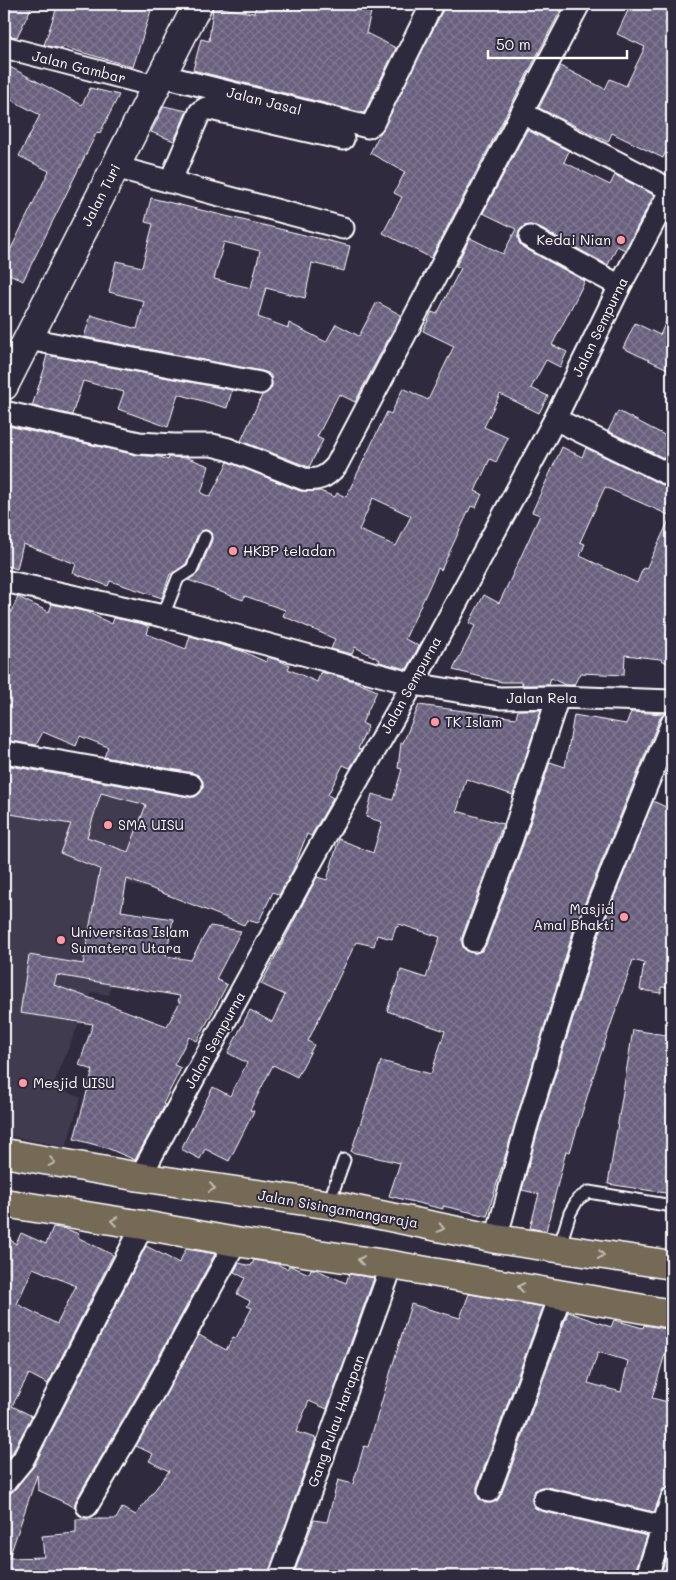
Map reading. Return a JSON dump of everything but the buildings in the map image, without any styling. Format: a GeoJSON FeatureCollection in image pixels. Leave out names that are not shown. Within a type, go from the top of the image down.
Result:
{"type":"FeatureCollection","features":[{"type":"Feature","properties":{"kind":"main road","name":"Jalan Turi"},"geometry":{"type":"LineString","coordinates":[[4,386],[157,80],[198,4]]}},
{"type":"Feature","properties":{"kind":"main road","name":"Jalan Sisingamangaraja"},"geometry":{"type":"LineString","coordinates":[[4,1153],[140,1177],[332,1205],[496,1239],[672,1265]]}},
{"type":"Feature","properties":{"kind":"main road"},"geometry":{"type":"LineString","coordinates":[[4,1203],[236,1242],[392,1265],[672,1314]]}},
{"type":"Feature","properties":{"kind":"street","name":"Jalan Jasal"},"geometry":{"type":"LineString","coordinates":[[157,80],[368,127],[373,123],[432,4]]}},
{"type":"Feature","properties":{"kind":"street"},"geometry":{"type":"LineString","coordinates":[[4,412],[140,443],[212,445],[228,449],[313,481],[328,475],[336,466],[579,4]]}},
{"type":"Feature","properties":{"kind":"street","name":"Jalan Gambar"},"geometry":{"type":"LineString","coordinates":[[4,48],[157,80]]}},
{"type":"Feature","properties":{"kind":"street"},"geometry":{"type":"LineString","coordinates":[[170,182],[200,112],[206,108],[343,139]]}},
{"type":"Feature","properties":{"kind":"street"},"geometry":{"type":"LineString","coordinates":[[522,114],[672,189]]}},
{"type":"Feature","properties":{"kind":"street"},"geometry":{"type":"LineString","coordinates":[[115,167],[343,228]]}},
{"type":"Feature","properties":{"kind":"street","name":"Jalan Sempurna"},"geometry":{"type":"LineString","coordinates":[[140,1177],[320,846],[412,684],[554,419],[620,286],[672,189]]}},
{"type":"Feature","properties":{"kind":"street"},"geometry":{"type":"LineString","coordinates":[[530,237],[620,286]]}},
{"type":"Feature","properties":{"kind":"street"},"geometry":{"type":"LineString","coordinates":[[28,339],[260,383]]}},
{"type":"Feature","properties":{"kind":"street"},"geometry":{"type":"LineString","coordinates":[[554,419],[672,476]]}},
{"type":"Feature","properties":{"kind":"street","name":"Jalan Rela"},"geometry":{"type":"LineString","coordinates":[[4,580],[163,616],[412,684],[500,698],[558,696],[672,701]]}},
{"type":"Feature","properties":{"kind":"street"},"geometry":{"type":"LineString","coordinates":[[474,941],[512,838],[558,696]]}},
{"type":"Feature","properties":{"kind":"street"},"geometry":{"type":"LineString","coordinates":[[496,1239],[526,1128],[585,936],[672,723]]}},
{"type":"Feature","properties":{"kind":"street"},"geometry":{"type":"LineString","coordinates":[[4,752],[191,785]]}},
{"type":"Feature","properties":{"kind":"street"},"geometry":{"type":"LineString","coordinates":[[4,1484],[24,1460],[143,1225]]}},
{"type":"Feature","properties":{"kind":"street"},"geometry":{"type":"LineString","coordinates":[[87,1506],[153,1393],[236,1242]]}},
{"type":"Feature","properties":{"kind":"street","name":"Gang Pulau Harapan"},"geometry":{"type":"LineString","coordinates":[[280,1576],[392,1265]]}},
{"type":"Feature","properties":{"kind":"street"},"geometry":{"type":"LineString","coordinates":[[489,1491],[561,1294]]}},
{"type":"Feature","properties":{"kind":"street"},"geometry":{"type":"LineString","coordinates":[[647,1576],[672,1498]]}},
{"type":"Feature","properties":{"kind":"street"},"geometry":{"type":"LineString","coordinates":[[544,1499],[664,1526]]}},
{"type":"Feature","properties":{"kind":"lane"},"geometry":{"type":"LineString","coordinates":[[163,616],[178,578],[192,569],[205,537]]}},
{"type":"Feature","properties":{"kind":"lane"},"geometry":{"type":"LineString","coordinates":[[332,1205],[333,1191],[344,1160]]}},
{"type":"Feature","properties":{"kind":"lane"},"geometry":{"type":"LineString","coordinates":[[559,1248],[574,1206],[578,1199],[589,1192],[672,1206]]}},
{"type":"Feature","properties":{"kind":"shaded area","name":"Universitas Islam Sumatera Utara"},"geometry":{"type":"Polygon","coordinates":[[[4,761],[77,770],[178,794],[144,888],[127,883],[109,995],[92,992],[53,1086],[81,1098],[66,1147],[4,1135],[4,761]]]}},
{"type":"Feature","properties":{"kind":"place","name":"Kedai Nian"},"geometry":{"type":"Point","coordinates":[621,240]}},
{"type":"Feature","properties":{"kind":"place","name":"HKBP teladan"},"geometry":{"type":"Point","coordinates":[233,551]}},
{"type":"Feature","properties":{"kind":"place","name":"TK Islam"},"geometry":{"type":"Point","coordinates":[435,722]}},
{"type":"Feature","properties":{"kind":"place","name":"SMA UISU"},"geometry":{"type":"Point","coordinates":[108,825]}},
{"type":"Feature","properties":{"kind":"place","name":"Masjid Amal Bhakti"},"geometry":{"type":"Point","coordinates":[624,917]}},
{"type":"Feature","properties":{"kind":"place","name":"Universitas Islam Sumatera Utara"},"geometry":{"type":"Point","coordinates":[61,940]}},
{"type":"Feature","properties":{"kind":"place","name":"Mesjid UISU"},"geometry":{"type":"Point","coordinates":[23,1083]}}]}
